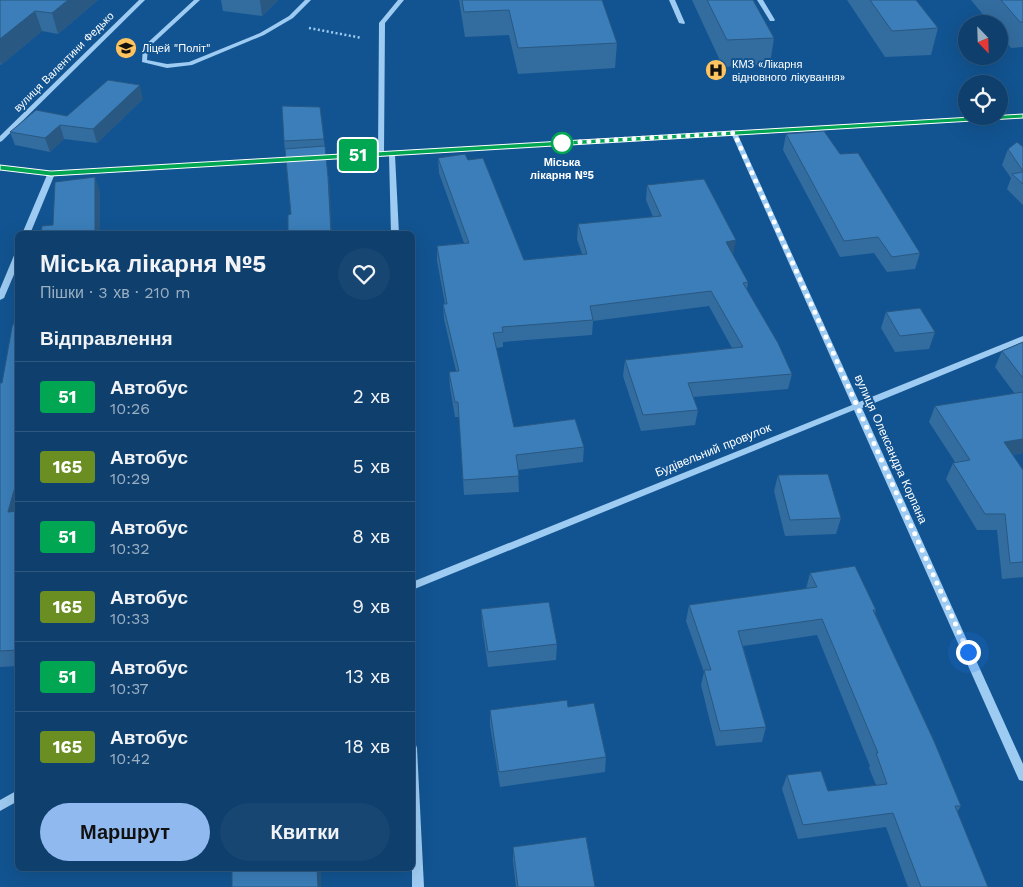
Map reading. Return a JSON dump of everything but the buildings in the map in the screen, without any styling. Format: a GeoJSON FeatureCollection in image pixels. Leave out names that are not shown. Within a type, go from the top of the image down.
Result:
{"type":"FeatureCollection","features":[{"type":"Feature","properties":{"kind":"street","name":"вулиця Валентини Федько"},"geometry":{"type":"LineString","coordinates":[[0,140],[142,0]]}},
{"type":"Feature","properties":{"kind":"street"},"geometry":{"type":"LineString","coordinates":[[197,0],[145,48],[144,61],[167,66],[190,64],[262,34],[291,17],[308,0]]}},
{"type":"Feature","properties":{"kind":"street"},"geometry":{"type":"LineString","coordinates":[[381,154],[382,23],[401,0]]}},
{"type":"Feature","properties":{"kind":"street"},"geometry":{"type":"LineString","coordinates":[[672,0],[682,23]]}},
{"type":"Feature","properties":{"kind":"street"},"geometry":{"type":"LineString","coordinates":[[760,0],[772,20]]}},
{"type":"Feature","properties":{"kind":"street"},"geometry":{"type":"LineString","coordinates":[[0,167],[51,174],[1023,116]]}},
{"type":"Feature","properties":{"kind":"street","name":"вулиця Олександра Корпана"},"geometry":{"type":"LineString","coordinates":[[734,133],[1023,776]]}},
{"type":"Feature","properties":{"kind":"street"},"geometry":{"type":"LineString","coordinates":[[392,154],[395,231]]}},
{"type":"Feature","properties":{"kind":"street"},"geometry":{"type":"LineString","coordinates":[[27,231],[51,174]]}},
{"type":"Feature","properties":{"kind":"street"},"geometry":{"type":"LineString","coordinates":[[0,298],[15,262]]}},
{"type":"Feature","properties":{"kind":"street","name":"Будівельний провулок"},"geometry":{"type":"LineString","coordinates":[[415,585],[1023,339]]}},
{"type":"Feature","properties":{"kind":"street"},"geometry":{"type":"LineString","coordinates":[[0,806],[15,797]]}},
{"type":"Feature","properties":{"kind":"street"},"geometry":{"type":"LineString","coordinates":[[415,818],[418,887]]}},
{"type":"Feature","properties":{"kind":"path"},"geometry":{"type":"LineString","coordinates":[[307,28],[382,42]]}},
{"type":"Feature","properties":{"kind":"bus line","name":"51"},"geometry":{"type":"LineString","coordinates":[[0,167],[51,174],[1023,116]]}},
{"type":"Feature","properties":{"kind":"place","name":"Ліцей \"Політ\""},"geometry":{"type":"Point","coordinates":[126,48]}},
{"type":"Feature","properties":{"kind":"place","name":"КМЗ «Лікарня відновного лікування»"},"geometry":{"type":"Point","coordinates":[716,70]}},
{"type":"Feature","properties":{"kind":"place","name":"Міська лікарня №5"},"geometry":{"type":"Point","coordinates":[562,143]}},
{"type":"Feature","properties":{"kind":"route"},"geometry":{"type":"LineString","coordinates":[[562,143],[734,133],[968,652]]}}]}
